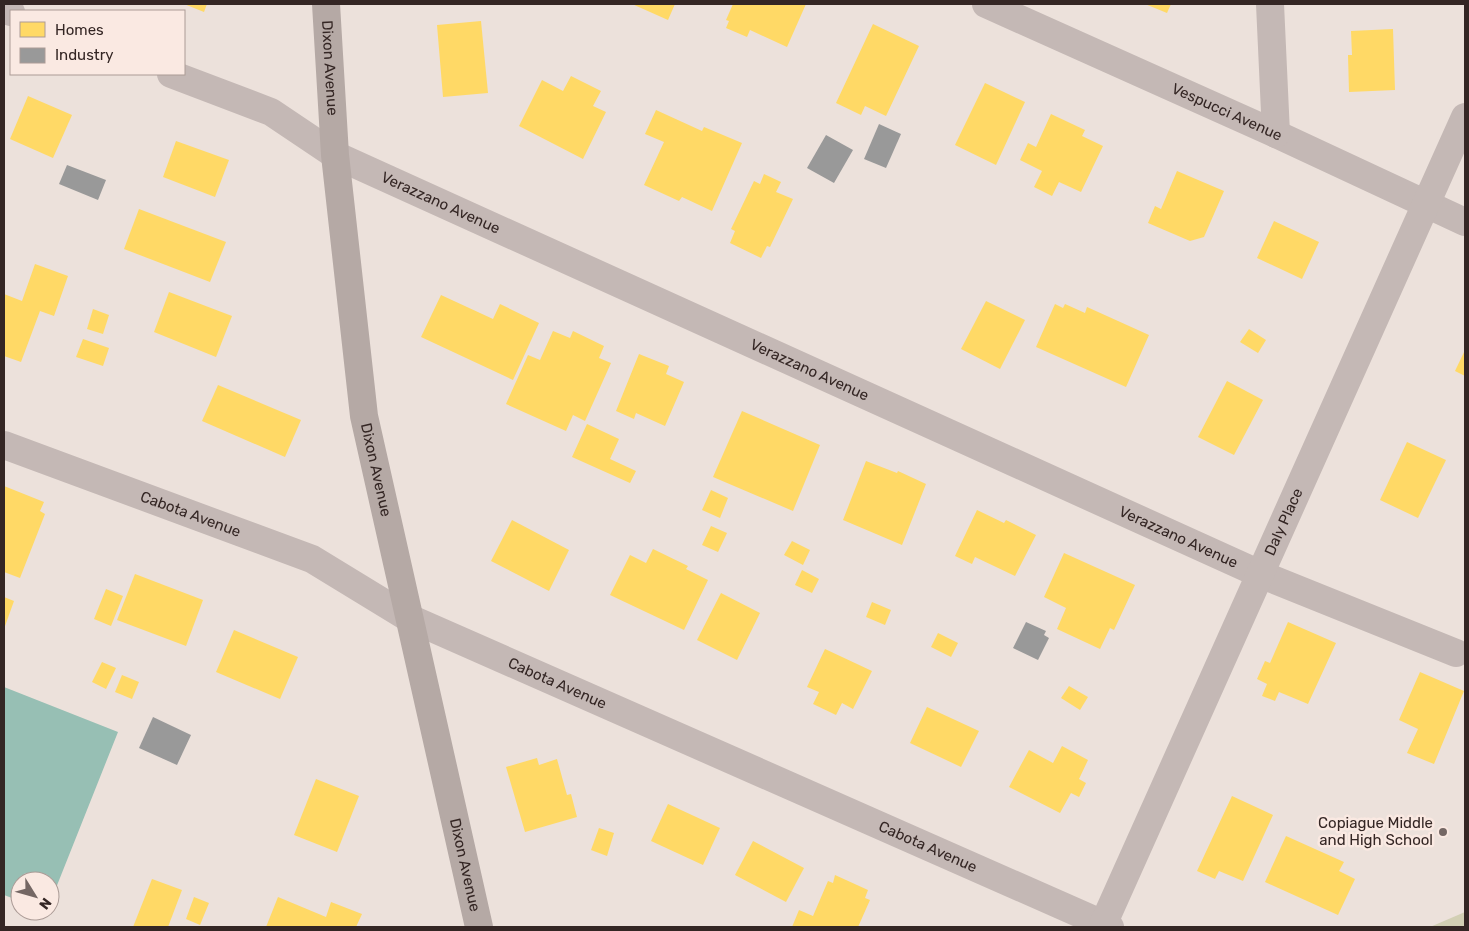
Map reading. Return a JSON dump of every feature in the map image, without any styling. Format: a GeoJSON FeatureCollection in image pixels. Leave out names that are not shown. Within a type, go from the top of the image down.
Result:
{"type":"FeatureCollection","features":[{"type":"Feature","properties":{"kind":"main road","name":"Dixon Avenue"},"geometry":{"type":"LineString","coordinates":[[326,4],[335,155],[364,416],[407,616],[478,927]]}},
{"type":"Feature","properties":{"kind":"street","name":"Vespucci Avenue"},"geometry":{"type":"LineString","coordinates":[[986,4],[1276,134],[1465,222]]}},
{"type":"Feature","properties":{"kind":"street"},"geometry":{"type":"LineString","coordinates":[[1270,4],[1276,134]]}},
{"type":"Feature","properties":{"kind":"street","name":"Verazzano Avenue"},"geometry":{"type":"LineString","coordinates":[[173,75],[271,112],[335,155],[1260,574],[1456,653]]}},
{"type":"Feature","properties":{"kind":"street","name":"Daly Place"},"geometry":{"type":"LineString","coordinates":[[1105,926],[1465,117]]}},
{"type":"Feature","properties":{"kind":"street","name":"Cabota Avenue"},"geometry":{"type":"LineString","coordinates":[[4,445],[312,559],[407,616],[1105,926]]}},
{"type":"Feature","properties":{"kind":"shaded area"},"geometry":{"type":"Polygon","coordinates":[[[1465,912],[1465,927],[1430,927],[1465,912]]]}},
{"type":"Feature","properties":{"kind":"water"},"geometry":{"type":"Polygon","coordinates":[[[4,687],[118,732],[60,878],[60,871],[10,871],[10,897],[4,895],[4,687]]]}},
{"type":"Feature","properties":{"kind":"building: Homes"},"geometry":{"type":"Polygon","coordinates":[[[184,4],[207,4],[204,12],[184,4]]]}},
{"type":"Feature","properties":{"kind":"building: Homes"},"geometry":{"type":"Polygon","coordinates":[[[632,4],[675,4],[668,20],[632,4]]]}},
{"type":"Feature","properties":{"kind":"building: Homes"},"geometry":{"type":"Polygon","coordinates":[[[733,4],[806,4],[787,47],[750,30],[747,37],[726,28],[729,21],[726,20],[733,4]]]}},
{"type":"Feature","properties":{"kind":"building: Homes"},"geometry":{"type":"Polygon","coordinates":[[[1145,4],[1171,4],[1167,13],[1145,4]]]}},
{"type":"Feature","properties":{"kind":"building: Homes"},"geometry":{"type":"Polygon","coordinates":[[[481,21],[488,93],[443,97],[437,25],[481,21]]]}},
{"type":"Feature","properties":{"kind":"building: Homes"},"geometry":{"type":"Polygon","coordinates":[[[873,24],[919,46],[886,116],[865,106],[861,115],[836,103],[873,24]]]}},
{"type":"Feature","properties":{"kind":"building: Homes"},"geometry":{"type":"Polygon","coordinates":[[[1393,29],[1395,90],[1349,92],[1348,55],[1352,55],[1351,31],[1393,29]]]}},
{"type":"Feature","properties":{"kind":"building: Homes"},"geometry":{"type":"Polygon","coordinates":[[[571,76],[601,91],[593,106],[606,112],[583,159],[519,126],[542,80],[563,91],[571,76]]]}},
{"type":"Feature","properties":{"kind":"building: Homes"},"geometry":{"type":"Polygon","coordinates":[[[985,83],[1025,102],[996,165],[955,145],[985,83]]]}},
{"type":"Feature","properties":{"kind":"building: Homes"},"geometry":{"type":"Polygon","coordinates":[[[28,96],[72,115],[53,158],[10,139],[28,96]]]}},
{"type":"Feature","properties":{"kind":"building: Homes"},"geometry":{"type":"Polygon","coordinates":[[[656,110],[702,131],[704,127],[742,143],[712,211],[682,197],[679,201],[644,185],[664,142],[645,134],[656,110]]]}},
{"type":"Feature","properties":{"kind":"building: Homes"},"geometry":{"type":"Polygon","coordinates":[[[1051,114],[1085,130],[1082,136],[1103,146],[1081,192],[1059,182],[1052,196],[1034,187],[1042,171],[1020,160],[1028,143],[1036,147],[1051,114]]]}},
{"type":"Feature","properties":{"kind":"building: Homes"},"geometry":{"type":"Polygon","coordinates":[[[176,141],[229,160],[215,197],[163,177],[176,141]]]}},
{"type":"Feature","properties":{"kind":"building: Homes"},"geometry":{"type":"Polygon","coordinates":[[[1177,171],[1224,191],[1204,237],[1190,241],[1148,223],[1155,206],[1161,209],[1177,171]]]}},
{"type":"Feature","properties":{"kind":"building: Homes"},"geometry":{"type":"Polygon","coordinates":[[[764,174],[781,182],[776,192],[793,199],[770,247],[767,246],[761,258],[730,243],[735,231],[731,229],[754,181],[760,184],[764,174]]]}},
{"type":"Feature","properties":{"kind":"building: Homes"},"geometry":{"type":"Polygon","coordinates":[[[139,209],[226,242],[210,282],[124,249],[139,209]]]}},
{"type":"Feature","properties":{"kind":"building: Homes"},"geometry":{"type":"Polygon","coordinates":[[[1274,221],[1319,242],[1302,279],[1257,258],[1274,221]]]}},
{"type":"Feature","properties":{"kind":"building: Homes"},"geometry":{"type":"Polygon","coordinates":[[[35,264],[68,276],[54,316],[40,311],[21,362],[4,356],[4,294],[22,301],[35,264]]]}},
{"type":"Feature","properties":{"kind":"building: Homes"},"geometry":{"type":"Polygon","coordinates":[[[169,292],[232,316],[216,357],[154,332],[169,292]]]}},
{"type":"Feature","properties":{"kind":"building: Homes"},"geometry":{"type":"Polygon","coordinates":[[[441,295],[493,319],[500,304],[539,323],[513,380],[421,337],[441,295]]]}},
{"type":"Feature","properties":{"kind":"building: Homes"},"geometry":{"type":"Polygon","coordinates":[[[986,301],[1025,320],[1000,369],[961,349],[986,301]]]}},
{"type":"Feature","properties":{"kind":"building: Homes"},"geometry":{"type":"Polygon","coordinates":[[[1055,304],[1063,308],[1065,304],[1085,313],[1087,307],[1149,335],[1126,387],[1036,347],[1055,304]]]}},
{"type":"Feature","properties":{"kind":"building: Homes"},"geometry":{"type":"Polygon","coordinates":[[[93,309],[109,315],[103,334],[87,329],[93,309]]]}},
{"type":"Feature","properties":{"kind":"building: Homes"},"geometry":{"type":"Polygon","coordinates":[[[1249,329],[1266,340],[1258,353],[1240,342],[1249,329]]]}},
{"type":"Feature","properties":{"kind":"building: Homes"},"geometry":{"type":"Polygon","coordinates":[[[553,331],[570,338],[573,331],[604,346],[599,358],[611,363],[585,421],[573,415],[566,431],[506,404],[528,355],[540,360],[553,331]]]}},
{"type":"Feature","properties":{"kind":"building: Homes"},"geometry":{"type":"Polygon","coordinates":[[[83,339],[109,348],[103,366],[76,357],[83,339]]]}},
{"type":"Feature","properties":{"kind":"building: Homes"},"geometry":{"type":"Polygon","coordinates":[[[1465,350],[1465,376],[1455,371],[1465,350]]]}},
{"type":"Feature","properties":{"kind":"building: Homes"},"geometry":{"type":"Polygon","coordinates":[[[639,354],[669,366],[666,374],[684,382],[665,426],[636,413],[634,419],[616,411],[639,354]]]}},
{"type":"Feature","properties":{"kind":"building: Homes"},"geometry":{"type":"Polygon","coordinates":[[[1227,381],[1263,400],[1234,455],[1198,437],[1227,381]]]}},
{"type":"Feature","properties":{"kind":"building: Homes"},"geometry":{"type":"Polygon","coordinates":[[[218,385],[301,420],[285,457],[202,421],[218,385]]]}},
{"type":"Feature","properties":{"kind":"building: Homes"},"geometry":{"type":"Polygon","coordinates":[[[742,411],[820,445],[793,511],[713,477],[742,411]]]}},
{"type":"Feature","properties":{"kind":"building: Homes"},"geometry":{"type":"Polygon","coordinates":[[[587,424],[619,439],[610,459],[636,471],[630,483],[572,457],[587,424]]]}},
{"type":"Feature","properties":{"kind":"building: Homes"},"geometry":{"type":"Polygon","coordinates":[[[1407,442],[1446,460],[1418,518],[1380,500],[1407,442]]]}},
{"type":"Feature","properties":{"kind":"building: Homes"},"geometry":{"type":"Polygon","coordinates":[[[866,461],[897,473],[898,471],[926,484],[902,545],[843,520],[866,461]]]}},
{"type":"Feature","properties":{"kind":"building: Homes"},"geometry":{"type":"Polygon","coordinates":[[[4,486],[44,502],[40,511],[45,514],[20,578],[4,572],[4,486]]]}},
{"type":"Feature","properties":{"kind":"building: Homes"},"geometry":{"type":"Polygon","coordinates":[[[711,490],[728,498],[720,518],[702,510],[711,490]]]}},
{"type":"Feature","properties":{"kind":"building: Homes"},"geometry":{"type":"Polygon","coordinates":[[[977,510],[1004,523],[1006,520],[1036,535],[1015,576],[975,557],[972,564],[955,556],[977,510]]]}},
{"type":"Feature","properties":{"kind":"building: Homes"},"geometry":{"type":"Polygon","coordinates":[[[512,520],[569,550],[549,591],[491,561],[512,520]]]}},
{"type":"Feature","properties":{"kind":"building: Homes"},"geometry":{"type":"Polygon","coordinates":[[[711,526],[727,533],[718,552],[702,545],[711,526]]]}},
{"type":"Feature","properties":{"kind":"building: Homes"},"geometry":{"type":"Polygon","coordinates":[[[792,541],[810,550],[803,565],[784,555],[792,541]]]}},
{"type":"Feature","properties":{"kind":"building: Homes"},"geometry":{"type":"Polygon","coordinates":[[[653,549],[688,566],[686,569],[708,580],[684,630],[610,595],[630,555],[646,563],[653,549]]]}},
{"type":"Feature","properties":{"kind":"building: Homes"},"geometry":{"type":"Polygon","coordinates":[[[1064,553],[1135,585],[1114,630],[1110,628],[1100,649],[1057,629],[1066,608],[1044,597],[1064,553]]]}},
{"type":"Feature","properties":{"kind":"building: Homes"},"geometry":{"type":"Polygon","coordinates":[[[802,570],[819,579],[812,593],[795,585],[802,570]]]}},
{"type":"Feature","properties":{"kind":"building: Homes"},"geometry":{"type":"Polygon","coordinates":[[[135,574],[203,600],[186,646],[117,620],[135,574]]]}},
{"type":"Feature","properties":{"kind":"building: Homes"},"geometry":{"type":"Polygon","coordinates":[[[106,589],[123,596],[111,626],[94,619],[106,589]]]}},
{"type":"Feature","properties":{"kind":"building: Homes"},"geometry":{"type":"Polygon","coordinates":[[[721,593],[760,613],[737,660],[697,640],[721,593]]]}},
{"type":"Feature","properties":{"kind":"building: Homes"},"geometry":{"type":"Polygon","coordinates":[[[4,597],[14,601],[4,629],[4,597]]]}},
{"type":"Feature","properties":{"kind":"building: Homes"},"geometry":{"type":"Polygon","coordinates":[[[872,602],[891,610],[885,625],[866,617],[872,602]]]}},
{"type":"Feature","properties":{"kind":"building: Homes"},"geometry":{"type":"Polygon","coordinates":[[[1288,622],[1336,643],[1308,704],[1279,692],[1275,701],[1262,696],[1267,684],[1257,679],[1265,661],[1270,663],[1288,622]]]}},
{"type":"Feature","properties":{"kind":"building: Homes"},"geometry":{"type":"Polygon","coordinates":[[[234,630],[298,657],[280,699],[216,672],[234,630]]]}},
{"type":"Feature","properties":{"kind":"building: Homes"},"geometry":{"type":"Polygon","coordinates":[[[938,633],[958,643],[951,657],[931,647],[938,633]]]}},
{"type":"Feature","properties":{"kind":"building: Homes"},"geometry":{"type":"Polygon","coordinates":[[[825,649],[872,671],[853,709],[842,703],[836,715],[813,704],[819,692],[807,687],[825,649]]]}},
{"type":"Feature","properties":{"kind":"building: Homes"},"geometry":{"type":"Polygon","coordinates":[[[102,662],[116,668],[106,689],[92,682],[102,662]]]}},
{"type":"Feature","properties":{"kind":"building: Homes"},"geometry":{"type":"Polygon","coordinates":[[[1420,672],[1464,691],[1434,764],[1407,753],[1418,729],[1399,720],[1420,672]]]}},
{"type":"Feature","properties":{"kind":"building: Homes"},"geometry":{"type":"Polygon","coordinates":[[[122,675],[139,682],[132,699],[115,692],[122,675]]]}},
{"type":"Feature","properties":{"kind":"building: Homes"},"geometry":{"type":"Polygon","coordinates":[[[1069,686],[1088,697],[1080,710],[1061,698],[1069,686]]]}},
{"type":"Feature","properties":{"kind":"building: Homes"},"geometry":{"type":"Polygon","coordinates":[[[927,707],[979,731],[961,767],[910,743],[927,707]]]}},
{"type":"Feature","properties":{"kind":"building: Homes"},"geometry":{"type":"Polygon","coordinates":[[[1062,746],[1088,760],[1079,779],[1086,783],[1079,797],[1071,793],[1060,813],[1009,787],[1029,750],[1053,763],[1062,746]]]}},
{"type":"Feature","properties":{"kind":"building: Homes"},"geometry":{"type":"Polygon","coordinates":[[[537,758],[539,765],[557,759],[567,795],[571,794],[577,817],[525,832],[506,767],[537,758]]]}},
{"type":"Feature","properties":{"kind":"building: Homes"},"geometry":{"type":"Polygon","coordinates":[[[316,779],[359,796],[337,852],[294,835],[316,779]]]}},
{"type":"Feature","properties":{"kind":"building: Homes"},"geometry":{"type":"Polygon","coordinates":[[[1232,796],[1273,815],[1243,881],[1219,871],[1215,879],[1197,871],[1232,796]]]}},
{"type":"Feature","properties":{"kind":"building: Homes"},"geometry":{"type":"Polygon","coordinates":[[[668,804],[720,828],[703,865],[651,841],[668,804]]]}},
{"type":"Feature","properties":{"kind":"building: Homes"},"geometry":{"type":"Polygon","coordinates":[[[599,828],[614,833],[607,856],[591,850],[599,828]]]}},
{"type":"Feature","properties":{"kind":"building: Homes"},"geometry":{"type":"Polygon","coordinates":[[[1286,836],[1344,862],[1339,871],[1355,879],[1338,915],[1265,882],[1286,836]]]}},
{"type":"Feature","properties":{"kind":"building: Homes"},"geometry":{"type":"Polygon","coordinates":[[[753,841],[804,868],[786,902],[735,875],[753,841]]]}},
{"type":"Feature","properties":{"kind":"building: Homes"},"geometry":{"type":"Polygon","coordinates":[[[835,875],[868,890],[865,898],[870,900],[858,927],[792,927],[799,910],[813,916],[828,881],[833,883],[835,875]]]}},
{"type":"Feature","properties":{"kind":"building: Homes"},"geometry":{"type":"Polygon","coordinates":[[[152,879],[182,890],[168,927],[133,927],[152,879]]]}},
{"type":"Feature","properties":{"kind":"building: Homes"},"geometry":{"type":"Polygon","coordinates":[[[194,897],[209,903],[200,925],[186,919],[194,897]]]}},
{"type":"Feature","properties":{"kind":"building: Homes"},"geometry":{"type":"Polygon","coordinates":[[[278,897],[326,917],[331,902],[362,914],[356,927],[266,927],[278,897]]]}},
{"type":"Feature","properties":{"kind":"building: Industry"},"geometry":{"type":"Polygon","coordinates":[[[879,124],[901,134],[886,168],[864,159],[879,124]]]}},
{"type":"Feature","properties":{"kind":"building: Industry"},"geometry":{"type":"Polygon","coordinates":[[[826,135],[853,150],[834,183],[807,168],[826,135]]]}},
{"type":"Feature","properties":{"kind":"building: Industry"},"geometry":{"type":"Polygon","coordinates":[[[67,165],[106,180],[98,200],[59,184],[67,165]]]}},
{"type":"Feature","properties":{"kind":"building: Industry"},"geometry":{"type":"Polygon","coordinates":[[[1026,622],[1046,631],[1044,635],[1049,638],[1038,660],[1013,648],[1026,622]]]}},
{"type":"Feature","properties":{"kind":"building: Industry"},"geometry":{"type":"Polygon","coordinates":[[[153,717],[191,735],[177,765],[139,748],[153,717]]]}},
{"type":"Feature","properties":{"kind":"place","name":"Copiague Middle and High School"},"geometry":{"type":"Point","coordinates":[1443,832]}}]}
